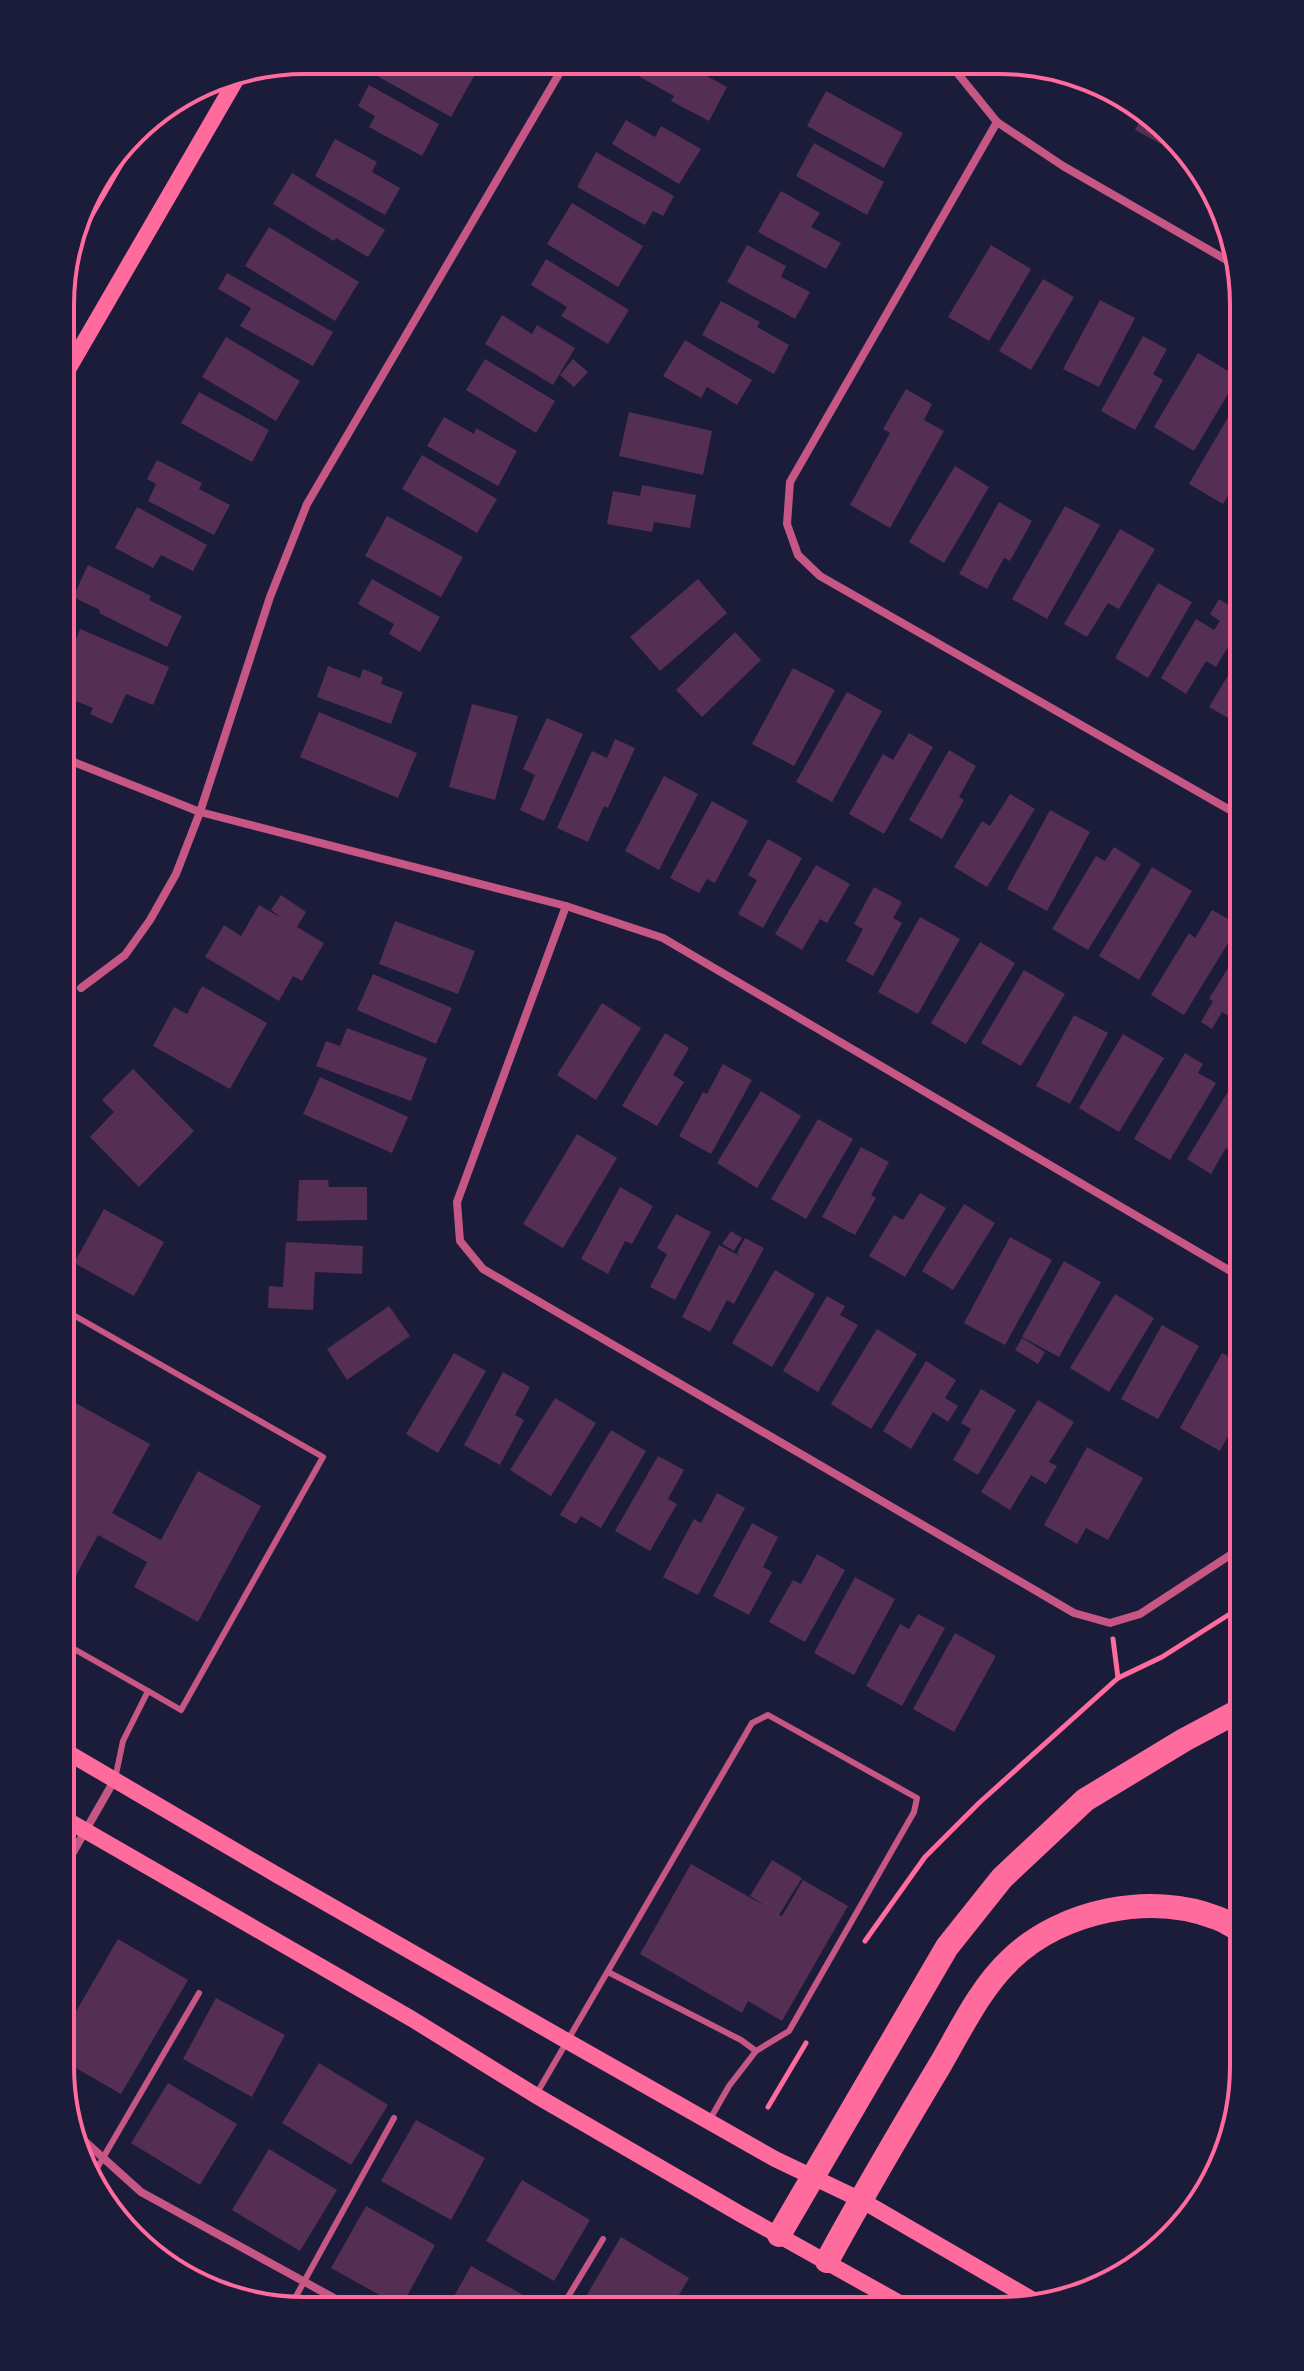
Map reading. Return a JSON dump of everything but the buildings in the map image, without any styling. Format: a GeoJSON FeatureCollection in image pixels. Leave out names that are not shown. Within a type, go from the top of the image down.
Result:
{"type":"FeatureCollection","features":[{"type":"Feature","properties":{"kind":"highway"},"geometry":{"type":"LineString","coordinates":[[779,2235],[947,1947],[1002,1878],[1085,1800],[1230,1715]]}},
{"type":"Feature","properties":{"kind":"highway"},"geometry":{"type":"LineString","coordinates":[[827,2261],[986,1988],[1012,1958],[1051,1930],[1087,1915],[1132,1906],[1172,1907],[1216,1917],[1230,1925]]}},
{"type":"Feature","properties":{"kind":"main road"},"geometry":{"type":"LineString","coordinates":[[74,359],[232,87]]}},
{"type":"Feature","properties":{"kind":"main road"},"geometry":{"type":"LineString","coordinates":[[74,1756],[775,2159],[861,2200],[1025,2295]]}},
{"type":"Feature","properties":{"kind":"main road"},"geometry":{"type":"LineString","coordinates":[[74,1824],[412,2019],[535,2095],[890,2297]]}},
{"type":"Feature","properties":{"kind":"street"},"geometry":{"type":"LineString","coordinates":[[81,988],[125,955],[150,920],[176,874],[200,812],[270,597],[307,504],[559,74]]}},
{"type":"Feature","properties":{"kind":"street"},"geometry":{"type":"LineString","coordinates":[[958,74],[997,122],[1063,166],[1225,259]]}},
{"type":"Feature","properties":{"kind":"street"},"geometry":{"type":"LineString","coordinates":[[997,122],[790,482],[787,524],[798,555],[820,576],[1230,810]]}},
{"type":"Feature","properties":{"kind":"street"},"geometry":{"type":"LineString","coordinates":[[74,762],[200,812],[566,906],[663,938],[1230,1271]]}},
{"type":"Feature","properties":{"kind":"street"},"geometry":{"type":"LineString","coordinates":[[566,906],[457,1202],[460,1241],[483,1269],[1074,1613],[1110,1623],[1140,1614],[1230,1555]]}},
{"type":"Feature","properties":{"kind":"street"},"geometry":{"type":"LineString","coordinates":[[74,1850],[115,1779]]}},
{"type":"Feature","properties":{"kind":"street"},"geometry":{"type":"LineString","coordinates":[[88,2144],[141,2192],[333,2297]]}},
{"type":"Feature","properties":{"kind":"lane"},"geometry":{"type":"LineString","coordinates":[[74,1315],[323,1457],[181,1710],[74,1649]]}},
{"type":"Feature","properties":{"kind":"lane"},"geometry":{"type":"LineString","coordinates":[[115,1779],[123,1741],[148,1691]]}},
{"type":"Feature","properties":{"kind":"lane"},"geometry":{"type":"LineString","coordinates":[[535,2095],[752,1723],[768,1715],[917,1798],[914,1812],[789,2031],[756,2051],[729,2086],[709,2121]]}},
{"type":"Feature","properties":{"kind":"lane"},"geometry":{"type":"LineString","coordinates":[[608,1972],[741,2040],[756,2051]]}},
{"type":"Feature","properties":{"kind":"lane"},"geometry":{"type":"LineString","coordinates":[[98,2167],[199,1993]]}},
{"type":"Feature","properties":{"kind":"lane"},"geometry":{"type":"LineString","coordinates":[[296,2296],[394,2118]]}},
{"type":"Feature","properties":{"kind":"lane"},"geometry":{"type":"LineString","coordinates":[[568,2297],[603,2239]]}},
{"type":"Feature","properties":{"kind":"path"},"geometry":{"type":"LineString","coordinates":[[858,1954],[925,1857],[979,1803],[1118,1678],[1162,1657],[1230,1614]]}},
{"type":"Feature","properties":{"kind":"path"},"geometry":{"type":"LineString","coordinates":[[1110,1623],[1118,1678]]}},
{"type":"Feature","properties":{"kind":"path"},"geometry":{"type":"LineString","coordinates":[[768,2107],[813,2031]]}}]}
